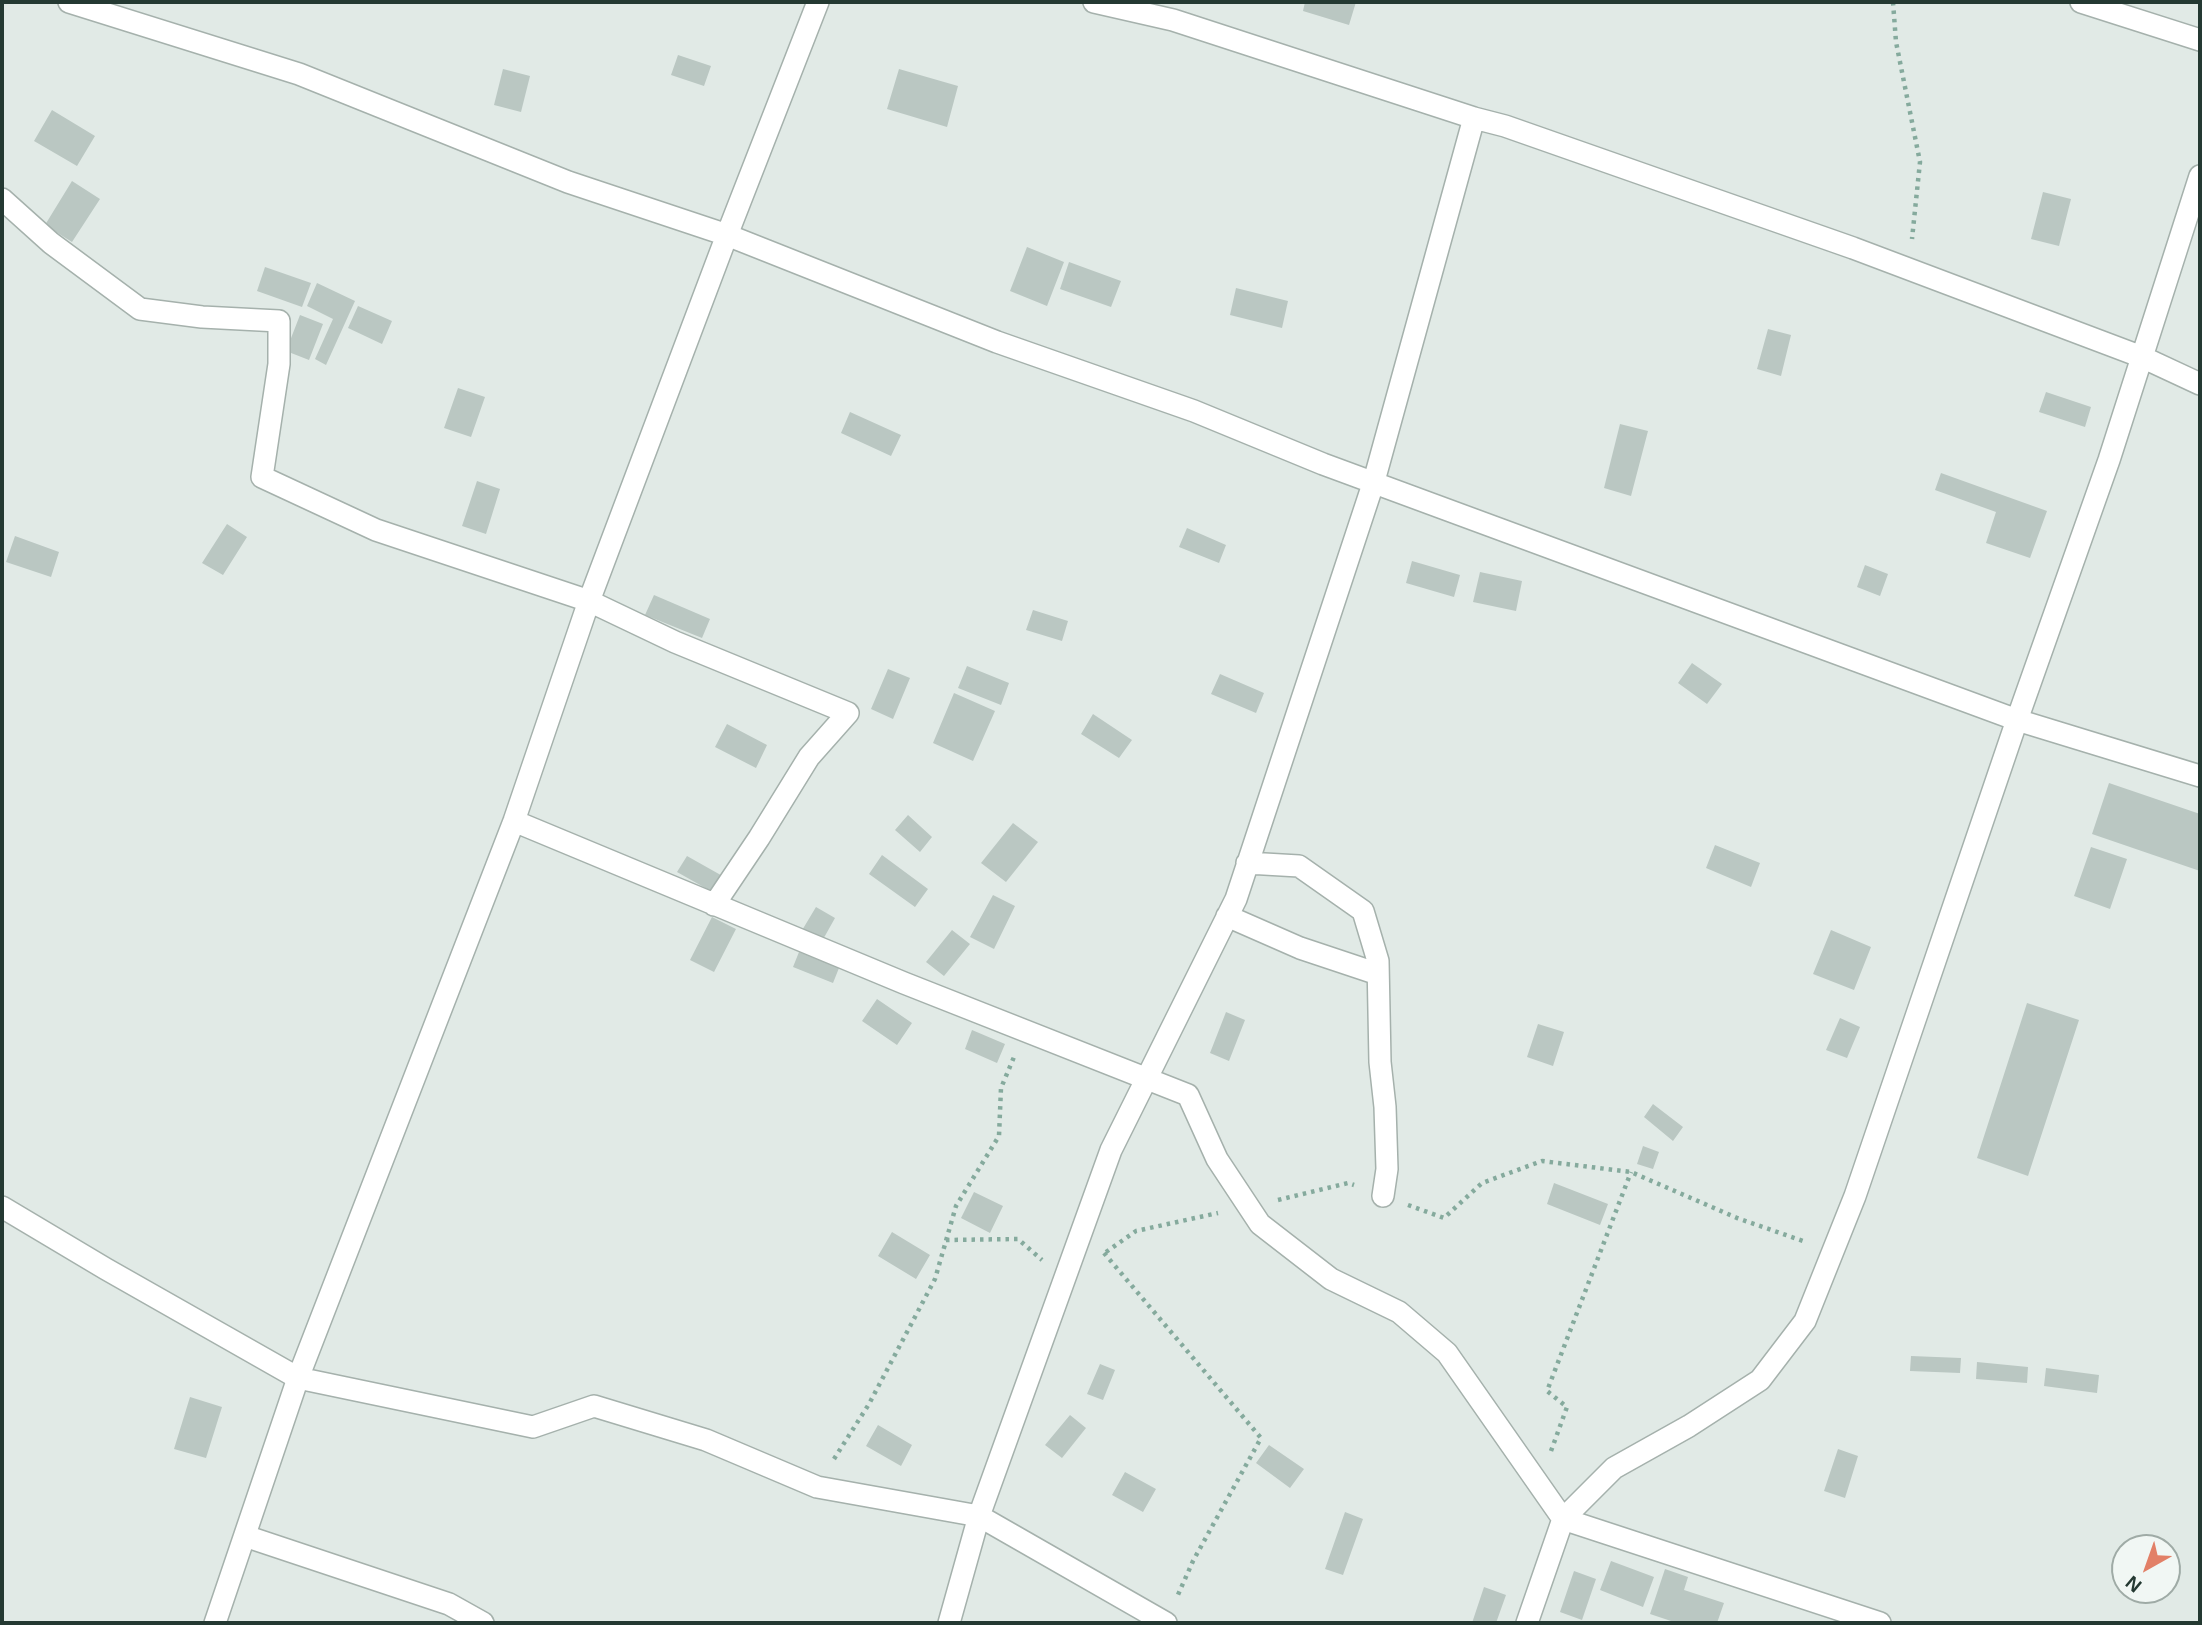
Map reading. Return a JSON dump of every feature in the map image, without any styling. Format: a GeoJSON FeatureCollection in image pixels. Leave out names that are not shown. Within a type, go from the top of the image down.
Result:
{"type":"FeatureCollection","features":[{"type":"Feature","properties":{"kind":"street"},"geometry":{"type":"LineString","coordinates":[[69,2],[299,74],[568,182],[727,235],[997,342],[1194,411],[1324,464],[2017,720],[2200,776]]}},
{"type":"Feature","properties":{"kind":"street"},"geometry":{"type":"LineString","coordinates":[[215,1623],[298,1378],[514,821],[589,601],[818,2]]}},
{"type":"Feature","properties":{"kind":"street"},"geometry":{"type":"LineString","coordinates":[[1094,2],[1173,20],[1505,126],[1909,269],[2142,357],[2200,384]]}},
{"type":"Feature","properties":{"kind":"street"},"geometry":{"type":"LineString","coordinates":[[2081,2],[2200,40]]}},
{"type":"Feature","properties":{"kind":"street"},"geometry":{"type":"LineString","coordinates":[[949,1623],[979,1516],[1111,1150],[1236,899],[1374,481],[1474,118]]}},
{"type":"Feature","properties":{"kind":"street"},"geometry":{"type":"LineString","coordinates":[[1527,1623],[1563,1519],[1614,1468],[1689,1426],[1760,1380],[1805,1321],[1855,1196],[2017,720],[2109,460],[2200,176]]}},
{"type":"Feature","properties":{"kind":"street"},"geometry":{"type":"LineString","coordinates":[[2,198],[51,243],[140,309],[202,317],[279,321],[279,364],[262,477],[376,530],[589,601],[675,642],[848,713],[809,757],[714,905]]}},
{"type":"Feature","properties":{"kind":"street"},"geometry":{"type":"LineString","coordinates":[[514,821],[714,905],[1188,1095],[1217,1159],[1260,1224],[1331,1279],[1399,1312],[1447,1353],[1563,1519],[1850,1618],[1880,1623]]}},
{"type":"Feature","properties":{"kind":"street"},"geometry":{"type":"LineString","coordinates":[[1247,863],[1299,866],[1363,911],[1378,961],[1380,1062],[1387,1169],[1383,1196]]}},
{"type":"Feature","properties":{"kind":"street"},"geometry":{"type":"LineString","coordinates":[[1227,916],[1300,948],[1378,974]]}},
{"type":"Feature","properties":{"kind":"street"},"geometry":{"type":"LineString","coordinates":[[2,1207],[298,1378],[533,1427],[594,1406],[706,1440],[817,1487],[979,1516],[1165,1623]]}},
{"type":"Feature","properties":{"kind":"street"},"geometry":{"type":"LineString","coordinates":[[245,1536],[449,1604],[483,1623]]}},
{"type":"Feature","properties":{"kind":"path"},"geometry":{"type":"LineString","coordinates":[[1893,2],[1896,42],[1920,162],[1909,269]]}},
{"type":"Feature","properties":{"kind":"path"},"geometry":{"type":"LineString","coordinates":[[817,1487],[869,1405],[935,1279],[956,1206],[999,1136],[1001,1088],[1024,1031]]}},
{"type":"Feature","properties":{"kind":"path"},"geometry":{"type":"LineString","coordinates":[[1540,1485],[1567,1407],[1547,1391],[1631,1172]]}},
{"type":"Feature","properties":{"kind":"path"},"geometry":{"type":"LineString","coordinates":[[1104,1253],[1261,1438],[1193,1561],[1165,1623]]}},
{"type":"Feature","properties":{"kind":"building"},"geometry":{"type":"Polygon","coordinates":[[[1305,2],[1356,2],[1349,25],[1303,11],[1305,2]]]}},
{"type":"Feature","properties":{"kind":"building"},"geometry":{"type":"Polygon","coordinates":[[[678,55],[711,66],[704,86],[671,75],[678,55]]]}},
{"type":"Feature","properties":{"kind":"building"},"geometry":{"type":"Polygon","coordinates":[[[503,69],[530,76],[521,112],[494,105],[503,69]]]}},
{"type":"Feature","properties":{"kind":"building"},"geometry":{"type":"Polygon","coordinates":[[[899,69],[958,86],[947,127],[887,109],[899,69]]]}},
{"type":"Feature","properties":{"kind":"building"},"geometry":{"type":"Polygon","coordinates":[[[52,110],[95,136],[77,166],[34,141],[52,110]]]}},
{"type":"Feature","properties":{"kind":"building"},"geometry":{"type":"Polygon","coordinates":[[[72,181],[100,199],[72,242],[45,225],[72,181]]]}},
{"type":"Feature","properties":{"kind":"building"},"geometry":{"type":"Polygon","coordinates":[[[2043,192],[2071,199],[2059,246],[2031,239],[2043,192]]]}},
{"type":"Feature","properties":{"kind":"building"},"geometry":{"type":"Polygon","coordinates":[[[1027,247],[1064,262],[1047,306],[1010,291],[1027,247]]]}},
{"type":"Feature","properties":{"kind":"building"},"geometry":{"type":"Polygon","coordinates":[[[1069,262],[1121,281],[1111,307],[1060,289],[1069,262]]]}},
{"type":"Feature","properties":{"kind":"building"},"geometry":{"type":"Polygon","coordinates":[[[265,267],[311,283],[302,307],[257,291],[265,267]]]}},
{"type":"Feature","properties":{"kind":"building"},"geometry":{"type":"Polygon","coordinates":[[[317,283],[355,301],[326,365],[315,359],[333,319],[307,306],[317,283]]]}},
{"type":"Feature","properties":{"kind":"building"},"geometry":{"type":"Polygon","coordinates":[[[1236,288],[1288,301],[1282,328],[1230,315],[1236,288]]]}},
{"type":"Feature","properties":{"kind":"building"},"geometry":{"type":"Polygon","coordinates":[[[358,306],[392,321],[382,344],[348,328],[358,306]]]}},
{"type":"Feature","properties":{"kind":"building"},"geometry":{"type":"Polygon","coordinates":[[[300,315],[323,324],[309,360],[286,351],[300,315]]]}},
{"type":"Feature","properties":{"kind":"building"},"geometry":{"type":"Polygon","coordinates":[[[1768,329],[1791,335],[1781,376],[1757,369],[1768,329]]]}},
{"type":"Feature","properties":{"kind":"building"},"geometry":{"type":"Polygon","coordinates":[[[458,388],[485,397],[471,437],[444,428],[458,388]]]}},
{"type":"Feature","properties":{"kind":"building"},"geometry":{"type":"Polygon","coordinates":[[[2046,392],[2091,407],[2085,427],[2039,412],[2046,392]]]}},
{"type":"Feature","properties":{"kind":"building"},"geometry":{"type":"Polygon","coordinates":[[[850,412],[901,435],[891,456],[841,433],[850,412]]]}},
{"type":"Feature","properties":{"kind":"building"},"geometry":{"type":"Polygon","coordinates":[[[1620,424],[1648,431],[1631,496],[1604,488],[1620,424]]]}},
{"type":"Feature","properties":{"kind":"building"},"geometry":{"type":"Polygon","coordinates":[[[1941,473],[2047,511],[2030,558],[1986,543],[1996,512],[1935,490],[1941,473]]]}},
{"type":"Feature","properties":{"kind":"building"},"geometry":{"type":"Polygon","coordinates":[[[477,481],[500,489],[486,534],[462,526],[477,481]]]}},
{"type":"Feature","properties":{"kind":"building"},"geometry":{"type":"Polygon","coordinates":[[[227,524],[247,537],[223,575],[202,563],[227,524]]]}},
{"type":"Feature","properties":{"kind":"building"},"geometry":{"type":"Polygon","coordinates":[[[1187,528],[1226,545],[1219,563],[1179,547],[1187,528]]]}},
{"type":"Feature","properties":{"kind":"building"},"geometry":{"type":"Polygon","coordinates":[[[15,536],[59,552],[51,577],[6,562],[15,536]]]}},
{"type":"Feature","properties":{"kind":"building"},"geometry":{"type":"Polygon","coordinates":[[[1412,561],[1460,575],[1454,597],[1406,583],[1412,561]]]}},
{"type":"Feature","properties":{"kind":"building"},"geometry":{"type":"Polygon","coordinates":[[[1865,565],[1888,574],[1880,596],[1857,587],[1865,565]]]}},
{"type":"Feature","properties":{"kind":"building"},"geometry":{"type":"Polygon","coordinates":[[[1480,572],[1522,581],[1516,611],[1473,602],[1480,572]]]}},
{"type":"Feature","properties":{"kind":"building"},"geometry":{"type":"Polygon","coordinates":[[[654,595],[710,619],[702,638],[645,615],[654,595]]]}},
{"type":"Feature","properties":{"kind":"building"},"geometry":{"type":"Polygon","coordinates":[[[1033,610],[1068,621],[1062,641],[1026,630],[1033,610]]]}},
{"type":"Feature","properties":{"kind":"building"},"geometry":{"type":"Polygon","coordinates":[[[1692,663],[1722,684],[1707,704],[1678,683],[1692,663]]]}},
{"type":"Feature","properties":{"kind":"building"},"geometry":{"type":"Polygon","coordinates":[[[967,666],[1009,683],[1001,705],[958,688],[967,666]]]}},
{"type":"Feature","properties":{"kind":"building"},"geometry":{"type":"Polygon","coordinates":[[[888,669],[910,678],[893,719],[871,709],[888,669]]]}},
{"type":"Feature","properties":{"kind":"building"},"geometry":{"type":"Polygon","coordinates":[[[1220,674],[1264,693],[1256,713],[1211,694],[1220,674]]]}},
{"type":"Feature","properties":{"kind":"building"},"geometry":{"type":"Polygon","coordinates":[[[954,693],[995,711],[973,761],[933,743],[954,693]]]}},
{"type":"Feature","properties":{"kind":"building"},"geometry":{"type":"Polygon","coordinates":[[[1093,714],[1132,740],[1119,758],[1081,734],[1093,714]]]}},
{"type":"Feature","properties":{"kind":"building"},"geometry":{"type":"Polygon","coordinates":[[[727,724],[767,745],[756,768],[715,747],[727,724]]]}},
{"type":"Feature","properties":{"kind":"building"},"geometry":{"type":"Polygon","coordinates":[[[2109,783],[2200,814],[2200,871],[2092,834],[2109,783]]]}},
{"type":"Feature","properties":{"kind":"building"},"geometry":{"type":"Polygon","coordinates":[[[908,815],[932,837],[920,852],[895,830],[908,815]]]}},
{"type":"Feature","properties":{"kind":"building"},"geometry":{"type":"Polygon","coordinates":[[[1013,823],[1038,842],[1006,882],[981,863],[1013,823]]]}},
{"type":"Feature","properties":{"kind":"building"},"geometry":{"type":"Polygon","coordinates":[[[1715,845],[1760,863],[1751,887],[1706,868],[1715,845]]]}},
{"type":"Feature","properties":{"kind":"building"},"geometry":{"type":"Polygon","coordinates":[[[2091,847],[2127,859],[2110,909],[2074,896],[2091,847]]]}},
{"type":"Feature","properties":{"kind":"building"},"geometry":{"type":"Polygon","coordinates":[[[882,855],[928,889],[915,907],[869,874],[882,855]]]}},
{"type":"Feature","properties":{"kind":"building"},"geometry":{"type":"Polygon","coordinates":[[[687,856],[726,878],[716,894],[677,872],[687,856]]]}},
{"type":"Feature","properties":{"kind":"building"},"geometry":{"type":"Polygon","coordinates":[[[993,895],[1015,906],[994,949],[970,937],[993,895]]]}},
{"type":"Feature","properties":{"kind":"building"},"geometry":{"type":"Polygon","coordinates":[[[816,907],[835,918],[821,943],[801,932],[816,907]]]}},
{"type":"Feature","properties":{"kind":"building"},"geometry":{"type":"Polygon","coordinates":[[[712,917],[736,929],[714,972],[690,960],[712,917]]]}},
{"type":"Feature","properties":{"kind":"building"},"geometry":{"type":"Polygon","coordinates":[[[952,930],[970,944],[944,976],[926,962],[952,930]]]}},
{"type":"Feature","properties":{"kind":"building"},"geometry":{"type":"Polygon","coordinates":[[[1831,930],[1871,947],[1854,990],[1813,974],[1831,930]]]}},
{"type":"Feature","properties":{"kind":"building"},"geometry":{"type":"Polygon","coordinates":[[[799,952],[839,968],[833,983],[793,967],[799,952]]]}},
{"type":"Feature","properties":{"kind":"building"},"geometry":{"type":"Polygon","coordinates":[[[877,999],[912,1023],[897,1045],[862,1021],[877,999]]]}},
{"type":"Feature","properties":{"kind":"building"},"geometry":{"type":"Polygon","coordinates":[[[2027,1003],[2079,1020],[2028,1176],[1977,1158],[2027,1003]]]}},
{"type":"Feature","properties":{"kind":"building"},"geometry":{"type":"Polygon","coordinates":[[[1226,1012],[1245,1020],[1229,1061],[1210,1053],[1226,1012]]]}},
{"type":"Feature","properties":{"kind":"building"},"geometry":{"type":"Polygon","coordinates":[[[1840,1018],[1860,1027],[1847,1058],[1826,1050],[1840,1018]]]}},
{"type":"Feature","properties":{"kind":"building"},"geometry":{"type":"Polygon","coordinates":[[[1538,1024],[1564,1032],[1553,1066],[1527,1057],[1538,1024]]]}},
{"type":"Feature","properties":{"kind":"building"},"geometry":{"type":"Polygon","coordinates":[[[972,1030],[1005,1044],[997,1063],[965,1049],[972,1030]]]}},
{"type":"Feature","properties":{"kind":"building"},"geometry":{"type":"Polygon","coordinates":[[[1653,1104],[1683,1127],[1673,1141],[1644,1117],[1653,1104]]]}},
{"type":"Feature","properties":{"kind":"building"},"geometry":{"type":"Polygon","coordinates":[[[1643,1146],[1659,1152],[1653,1169],[1637,1164],[1643,1146]]]}},
{"type":"Feature","properties":{"kind":"building"},"geometry":{"type":"Polygon","coordinates":[[[1554,1183],[1608,1204],[1600,1225],[1547,1204],[1554,1183]]]}},
{"type":"Feature","properties":{"kind":"building"},"geometry":{"type":"Polygon","coordinates":[[[974,1192],[1003,1206],[990,1233],[961,1218],[974,1192]]]}},
{"type":"Feature","properties":{"kind":"building"},"geometry":{"type":"Polygon","coordinates":[[[892,1232],[930,1255],[916,1279],[878,1256],[892,1232]]]}},
{"type":"Feature","properties":{"kind":"building"},"geometry":{"type":"Polygon","coordinates":[[[1911,1356],[1961,1358],[1960,1373],[1910,1371],[1911,1356]]]}},
{"type":"Feature","properties":{"kind":"building"},"geometry":{"type":"Polygon","coordinates":[[[1977,1362],[2028,1367],[2027,1383],[1976,1379],[1977,1362]]]}},
{"type":"Feature","properties":{"kind":"building"},"geometry":{"type":"Polygon","coordinates":[[[1100,1364],[1115,1370],[1103,1400],[1087,1394],[1100,1364]]]}},
{"type":"Feature","properties":{"kind":"building"},"geometry":{"type":"Polygon","coordinates":[[[2046,1368],[2099,1375],[2097,1393],[2044,1386],[2046,1368]]]}},
{"type":"Feature","properties":{"kind":"building"},"geometry":{"type":"Polygon","coordinates":[[[190,1397],[222,1407],[206,1458],[174,1449],[190,1397]]]}},
{"type":"Feature","properties":{"kind":"building"},"geometry":{"type":"Polygon","coordinates":[[[1070,1415],[1086,1428],[1062,1458],[1045,1445],[1070,1415]]]}},
{"type":"Feature","properties":{"kind":"building"},"geometry":{"type":"Polygon","coordinates":[[[878,1425],[912,1445],[901,1466],[866,1446],[878,1425]]]}},
{"type":"Feature","properties":{"kind":"building"},"geometry":{"type":"Polygon","coordinates":[[[1269,1445],[1304,1469],[1290,1488],[1256,1463],[1269,1445]]]}},
{"type":"Feature","properties":{"kind":"building"},"geometry":{"type":"Polygon","coordinates":[[[1838,1449],[1858,1456],[1845,1498],[1824,1491],[1838,1449]]]}},
{"type":"Feature","properties":{"kind":"building"},"geometry":{"type":"Polygon","coordinates":[[[1125,1472],[1156,1489],[1143,1512],[1112,1495],[1125,1472]]]}},
{"type":"Feature","properties":{"kind":"building"},"geometry":{"type":"Polygon","coordinates":[[[1345,1512],[1363,1519],[1343,1575],[1325,1569],[1345,1512]]]}},
{"type":"Feature","properties":{"kind":"building"},"geometry":{"type":"Polygon","coordinates":[[[1611,1561],[1654,1577],[1643,1607],[1600,1590],[1611,1561]]]}},
{"type":"Feature","properties":{"kind":"building"},"geometry":{"type":"Polygon","coordinates":[[[1665,1569],[1688,1577],[1684,1590],[1724,1603],[1717,1623],[1677,1623],[1650,1614],[1665,1569]]]}},
{"type":"Feature","properties":{"kind":"building"},"geometry":{"type":"Polygon","coordinates":[[[1574,1571],[1596,1579],[1582,1620],[1560,1612],[1574,1571]]]}},
{"type":"Feature","properties":{"kind":"building"},"geometry":{"type":"Polygon","coordinates":[[[1484,1587],[1506,1595],[1496,1623],[1472,1623],[1484,1587]]]}}]}
